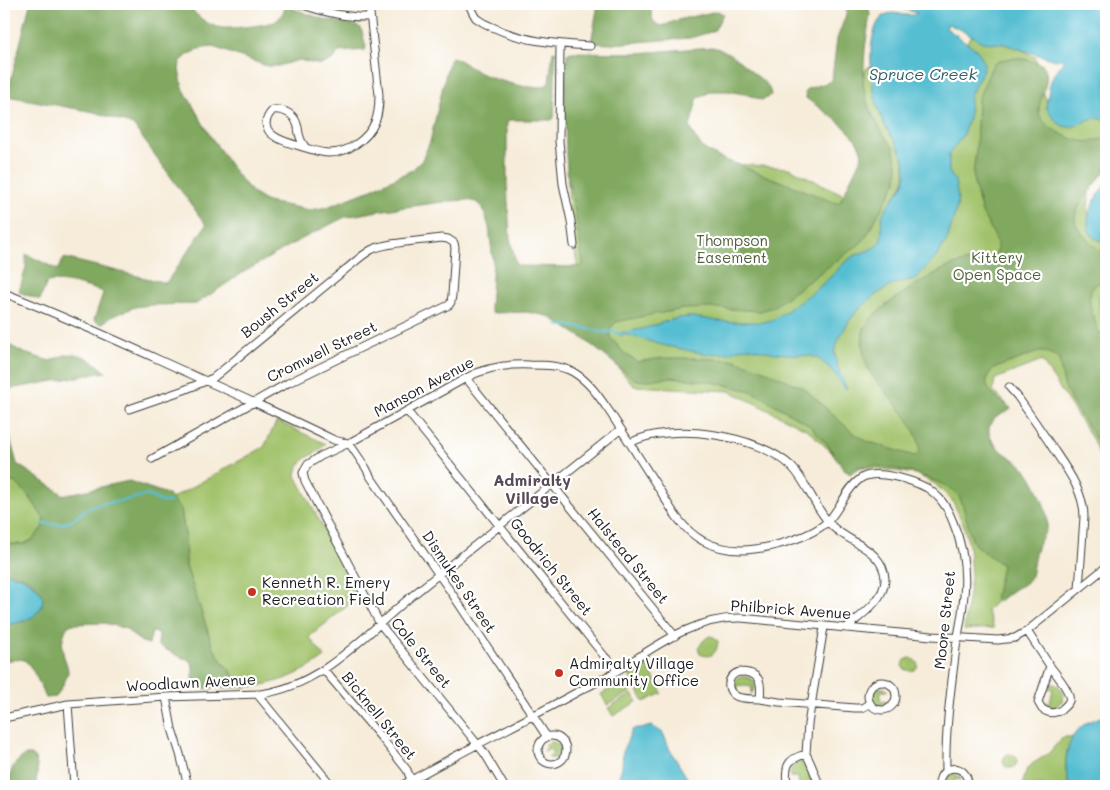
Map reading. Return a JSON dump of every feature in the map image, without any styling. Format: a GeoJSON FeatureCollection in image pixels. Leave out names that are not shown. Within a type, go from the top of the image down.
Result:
{"type":"FeatureCollection","features":[{"type":"Feature","properties":{"kind":"street"},"geometry":{"type":"LineString","coordinates":[[300,4],[334,14],[356,18],[370,17]]}},
{"type":"Feature","properties":{"kind":"street"},"geometry":{"type":"LineString","coordinates":[[306,148],[292,116],[279,110],[271,112],[266,119],[267,129],[270,133],[280,139],[306,148],[327,153],[348,149],[360,141],[376,121],[379,100],[369,4]]}},
{"type":"Feature","properties":{"kind":"street"},"geometry":{"type":"LineString","coordinates":[[469,4],[476,18],[483,23],[517,36],[560,45],[590,46]]}},
{"type":"Feature","properties":{"kind":"street"},"geometry":{"type":"LineString","coordinates":[[560,45],[559,142],[574,245]]}},
{"type":"Feature","properties":{"kind":"street","name":"Boush Street"},"geometry":{"type":"LineString","coordinates":[[128,409],[213,378],[369,251],[392,244],[441,238],[453,241]]}},
{"type":"Feature","properties":{"kind":"street","name":"Cromwell Street"},"geometry":{"type":"LineString","coordinates":[[152,459],[288,383],[449,305],[452,295],[455,248],[453,241]]}},
{"type":"Feature","properties":{"kind":"street"},"geometry":{"type":"LineString","coordinates":[[4,293],[91,329],[255,402],[334,440],[348,442]]}},
{"type":"Feature","properties":{"kind":"street","name":"Manson Avenue"},"geometry":{"type":"LineString","coordinates":[[348,442],[466,378],[493,367],[519,364],[564,368],[577,375],[592,387],[679,521],[690,532],[710,544],[737,550],[750,550],[799,537],[816,530],[827,521]]}},
{"type":"Feature","properties":{"kind":"street","name":"Halstead Street"},"geometry":{"type":"LineString","coordinates":[[466,378],[675,636]]}},
{"type":"Feature","properties":{"kind":"street"},"geometry":{"type":"LineString","coordinates":[[1009,387],[1060,457],[1081,498],[1084,513],[1079,589]]}},
{"type":"Feature","properties":{"kind":"street","name":"Goodrich Street"},"geometry":{"type":"LineString","coordinates":[[407,411],[618,670]]}},
{"type":"Feature","properties":{"kind":"street","name":"Woodlawn Avenue"},"geometry":{"type":"LineString","coordinates":[[4,718],[68,704],[272,692],[324,670],[412,596],[621,429]]}},
{"type":"Feature","properties":{"kind":"street"},"geometry":{"type":"LineString","coordinates":[[630,443],[650,436],[693,433],[723,436],[757,445],[776,454],[792,467],[803,481],[818,509],[827,521],[835,529],[871,552],[881,566],[884,576],[880,597],[846,628]]}},
{"type":"Feature","properties":{"kind":"street","name":"Dismukes Street"},"geometry":{"type":"LineString","coordinates":[[348,442],[547,737]]}},
{"type":"Feature","properties":{"kind":"street","name":"Cole Street"},"geometry":{"type":"LineString","coordinates":[[348,442],[307,465],[304,468],[303,475],[380,624],[478,745],[504,786]]}},
{"type":"Feature","properties":{"kind":"street","name":"Moore Street"},"geometry":{"type":"LineString","coordinates":[[827,521],[858,480],[866,475],[874,474],[907,480],[925,487],[943,502],[950,515],[964,561],[964,594],[950,705],[946,770],[940,778],[939,786]]}},
{"type":"Feature","properties":{"kind":"street","name":"Philbrick Avenue"},"geometry":{"type":"LineString","coordinates":[[401,786],[411,783],[618,670],[675,636],[701,624],[729,618],[958,638],[1003,640],[1015,638],[1027,631],[1106,568]]}},
{"type":"Feature","properties":{"kind":"street"},"geometry":{"type":"LineString","coordinates":[[820,786],[806,754],[808,724],[824,626]]}},
{"type":"Feature","properties":{"kind":"street"},"geometry":{"type":"LineString","coordinates":[[1027,631],[1067,691],[1070,697],[1062,709],[1052,713],[1042,709],[1038,702],[1050,666]]}},
{"type":"Feature","properties":{"kind":"street","name":"Bicknell Street"},"geometry":{"type":"LineString","coordinates":[[324,670],[407,770],[411,783]]}},
{"type":"Feature","properties":{"kind":"street"},"geometry":{"type":"LineString","coordinates":[[760,699],[761,685],[756,676],[751,673],[739,672],[730,678],[730,691],[741,698],[862,708],[870,703]]}},
{"type":"Feature","properties":{"kind":"street"},"geometry":{"type":"LineString","coordinates":[[885,682],[890,684],[896,698],[889,708],[878,710],[870,703],[868,693],[874,684],[885,682]]}},
{"type":"Feature","properties":{"kind":"street"},"geometry":{"type":"LineString","coordinates":[[257,694],[332,786]]}},
{"type":"Feature","properties":{"kind":"street"},"geometry":{"type":"LineString","coordinates":[[166,697],[172,729],[188,786]]}},
{"type":"Feature","properties":{"kind":"street"},"geometry":{"type":"LineString","coordinates":[[68,704],[74,786]]}},
{"type":"Feature","properties":{"kind":"street"},"geometry":{"type":"LineString","coordinates":[[786,786],[786,775],[791,761],[798,756],[806,754]]}},
{"type":"Feature","properties":{"kind":"street"},"geometry":{"type":"LineString","coordinates":[[946,770],[955,768],[962,771],[968,778],[968,786]]}},
{"type":"Feature","properties":{"kind":"green space","name":"Thompson Easement"},"geometry":{"type":"Polygon","coordinates":[[[30,4],[187,4],[198,16],[222,28],[250,26],[276,21],[285,8],[288,7],[323,19],[361,28],[366,47],[365,50],[338,52],[334,59],[321,65],[299,60],[278,66],[267,66],[213,47],[204,48],[189,54],[180,62],[179,70],[183,88],[209,134],[237,175],[254,194],[267,202],[311,210],[327,207],[363,193],[412,170],[422,160],[430,142],[449,60],[452,57],[492,78],[517,85],[539,87],[549,83],[553,51],[556,52],[554,118],[552,120],[509,120],[507,122],[507,184],[510,238],[516,263],[519,266],[580,267],[583,265],[568,179],[566,156],[567,54],[571,52],[638,53],[712,47],[729,54],[765,82],[771,95],[761,100],[749,95],[728,91],[713,91],[701,96],[697,100],[690,127],[695,138],[704,149],[718,157],[836,203],[840,202],[862,156],[860,147],[840,123],[806,98],[805,93],[807,89],[829,82],[832,78],[837,39],[848,4],[868,4],[870,14],[865,49],[863,85],[868,106],[881,131],[893,147],[898,168],[897,181],[866,237],[861,243],[773,307],[761,311],[712,308],[684,309],[645,316],[616,322],[610,329],[610,337],[624,353],[637,362],[662,358],[735,360],[759,368],[804,388],[852,432],[866,441],[914,456],[919,454],[916,434],[902,412],[871,374],[866,364],[863,345],[864,329],[877,313],[926,278],[964,262],[995,255],[997,244],[995,237],[982,213],[974,183],[978,99],[993,64],[1006,59],[1018,58],[1043,65],[1047,76],[1039,111],[1040,117],[1044,122],[1063,135],[1076,140],[1088,142],[1106,139],[1106,166],[1076,212],[1075,219],[1080,231],[1101,252],[1106,261],[1106,280],[1094,286],[1091,290],[1090,301],[1097,327],[1106,338],[1106,454],[1071,401],[1064,385],[1059,360],[1053,355],[1046,352],[1038,352],[993,369],[988,375],[987,381],[990,392],[1011,408],[991,423],[989,431],[992,442],[1005,454],[1020,463],[1028,472],[1044,504],[1047,521],[1046,530],[1035,554],[1029,580],[998,602],[995,599],[1002,565],[975,545],[960,499],[951,489],[913,473],[872,465],[858,468],[850,474],[843,469],[827,444],[808,424],[751,391],[712,382],[672,377],[642,381],[634,379],[584,339],[548,316],[527,312],[492,313],[490,308],[493,261],[489,227],[483,208],[476,202],[467,200],[450,201],[345,217],[244,272],[196,304],[135,307],[113,316],[101,324],[94,320],[103,293],[101,291],[52,281],[47,282],[40,300],[19,292],[26,267],[26,254],[58,270],[64,258],[166,283],[206,225],[133,125],[94,112],[7,96],[30,4]]]}},
{"type":"Feature","properties":{"kind":"green space"},"geometry":{"type":"Polygon","coordinates":[[[598,4],[651,4],[653,19],[656,24],[661,25],[718,11],[723,14],[714,31],[690,38],[611,44],[591,43],[598,4]]]}},
{"type":"Feature","properties":{"kind":"green space","name":"Kittery Open Space"},"geometry":{"type":"Polygon","coordinates":[[[984,29],[1035,57],[1041,71],[1043,90],[1048,107],[1093,114],[1106,121],[1106,172],[1095,181],[1089,192],[1088,214],[1095,230],[1106,244],[1106,473],[1093,440],[1042,361],[995,379],[993,391],[1007,404],[982,425],[1033,500],[1032,568],[987,610],[994,628],[964,630],[971,577],[969,546],[963,523],[952,500],[935,484],[916,474],[864,467],[848,468],[808,430],[730,391],[634,386],[588,333],[569,215],[564,75],[566,67],[671,159],[789,168],[879,212],[898,168],[893,147],[881,131],[868,106],[863,85],[864,73],[871,66],[873,88],[884,124],[897,144],[905,163],[905,179],[901,188],[887,207],[886,230],[969,38],[984,29]]]}},
{"type":"Feature","properties":{"kind":"green space"},"geometry":{"type":"Polygon","coordinates":[[[4,342],[24,353],[50,361],[72,354],[82,356],[106,372],[4,390],[4,342]]]}},
{"type":"Feature","properties":{"kind":"green space"},"geometry":{"type":"Polygon","coordinates":[[[4,416],[17,464],[64,495],[129,481],[167,494],[181,510],[185,535],[186,566],[213,647],[243,687],[193,689],[193,666],[191,661],[158,645],[159,633],[152,632],[149,644],[142,642],[127,629],[104,623],[72,624],[67,627],[62,645],[68,672],[56,697],[46,698],[27,662],[19,659],[4,660],[4,625],[24,621],[42,605],[43,601],[40,592],[32,582],[21,576],[4,576],[4,544],[24,544],[32,540],[43,527],[44,519],[29,496],[16,483],[4,479],[4,416]]]}},
{"type":"Feature","properties":{"kind":"green space"},"geometry":{"type":"Polygon","coordinates":[[[277,421],[326,444],[303,461],[297,470],[296,476],[336,552],[357,598],[309,637],[325,657],[298,674],[283,680],[264,685],[243,687],[213,647],[186,566],[185,535],[181,510],[171,499],[264,447],[277,421]]]}},
{"type":"Feature","properties":{"kind":"green space"},"geometry":{"type":"Polygon","coordinates":[[[4,479],[16,483],[29,496],[44,518],[43,527],[32,540],[24,544],[4,544],[4,479]]]}},
{"type":"Feature","properties":{"kind":"green space"},"geometry":{"type":"Polygon","coordinates":[[[710,636],[718,641],[715,652],[708,656],[700,654],[698,649],[704,640],[710,636]]]}},
{"type":"Feature","properties":{"kind":"green space"},"geometry":{"type":"Polygon","coordinates":[[[910,658],[918,666],[915,670],[910,671],[902,666],[905,660],[910,658]]]}},
{"type":"Feature","properties":{"kind":"green space"},"geometry":{"type":"Polygon","coordinates":[[[647,665],[662,693],[644,702],[629,675],[647,665]]]}},
{"type":"Feature","properties":{"kind":"green space"},"geometry":{"type":"Polygon","coordinates":[[[738,677],[746,677],[753,680],[756,686],[751,694],[752,687],[738,685],[737,692],[734,690],[733,683],[738,677]]]}},
{"type":"Feature","properties":{"kind":"green space"},"geometry":{"type":"Polygon","coordinates":[[[625,681],[631,692],[607,705],[601,694],[625,681]]]}},
{"type":"Feature","properties":{"kind":"green space"},"geometry":{"type":"Polygon","coordinates":[[[1049,684],[1058,686],[1064,694],[1063,700],[1054,708],[1048,708],[1043,702],[1050,703],[1053,689],[1046,688],[1049,684]]]}},
{"type":"Feature","properties":{"kind":"green space"},"geometry":{"type":"Polygon","coordinates":[[[879,687],[887,690],[881,691],[880,701],[887,702],[882,706],[875,703],[872,697],[873,691],[879,687]]]}},
{"type":"Feature","properties":{"kind":"green space"},"geometry":{"type":"Polygon","coordinates":[[[632,694],[637,702],[613,716],[608,708],[632,694]]]}},
{"type":"Feature","properties":{"kind":"green space"},"geometry":{"type":"Polygon","coordinates":[[[1063,737],[1074,737],[1068,748],[1066,761],[1069,786],[1022,786],[1026,771],[1032,764],[1048,754],[1063,737]]]}},
{"type":"Feature","properties":{"kind":"green space"},"geometry":{"type":"Polygon","coordinates":[[[549,742],[554,742],[561,747],[560,753],[555,758],[548,757],[553,754],[550,748],[544,751],[549,742]]]}},
{"type":"Feature","properties":{"kind":"green space"},"geometry":{"type":"Polygon","coordinates":[[[1007,754],[1013,754],[1017,761],[1013,768],[1007,768],[1003,764],[1003,758],[1007,754]]]}},
{"type":"Feature","properties":{"kind":"green space"},"geometry":{"type":"Polygon","coordinates":[[[26,755],[31,755],[36,761],[36,786],[9,786],[13,768],[26,755]]]}},
{"type":"Feature","properties":{"kind":"green space"},"geometry":{"type":"Polygon","coordinates":[[[800,761],[807,768],[814,786],[799,786],[798,777],[790,777],[792,767],[800,761]]]}},
{"type":"Feature","properties":{"kind":"green space"},"geometry":{"type":"Polygon","coordinates":[[[954,774],[959,776],[961,780],[955,779],[954,786],[946,786],[947,778],[954,774]]]}},
{"type":"Feature","properties":{"kind":"water","name":"Spruce Creek"},"geometry":{"type":"Polygon","coordinates":[[[887,4],[1106,4],[1106,122],[1099,118],[1092,118],[1067,127],[1060,124],[1052,116],[1046,106],[1052,77],[1063,61],[1061,59],[1055,60],[1004,44],[982,42],[948,24],[946,28],[976,49],[984,64],[970,95],[969,118],[963,135],[949,154],[949,172],[955,181],[958,198],[957,207],[947,240],[936,257],[925,269],[915,279],[896,283],[875,295],[849,321],[834,352],[839,373],[847,389],[845,389],[831,369],[818,358],[811,356],[776,353],[750,348],[738,349],[729,353],[706,354],[662,345],[628,335],[618,335],[619,333],[684,317],[730,322],[761,322],[775,319],[823,284],[855,255],[873,248],[879,243],[882,217],[887,206],[905,181],[906,167],[899,148],[884,123],[876,101],[871,72],[872,43],[874,31],[884,16],[893,13],[912,15],[917,13],[887,4]]]}},
{"type":"Feature","properties":{"kind":"water"},"geometry":{"type":"Polygon","coordinates":[[[1106,184],[1106,242],[1098,240],[1093,236],[1089,230],[1088,223],[1094,201],[1106,184]]]}},
{"type":"Feature","properties":{"kind":"water"},"geometry":{"type":"Polygon","coordinates":[[[1106,290],[1106,322],[1100,310],[1099,296],[1106,290]]]}},
{"type":"Feature","properties":{"kind":"water"},"geometry":{"type":"Polygon","coordinates":[[[10,574],[31,583],[41,593],[43,599],[42,606],[30,618],[21,622],[4,625],[4,576],[10,574]]]}},
{"type":"Feature","properties":{"kind":"water"},"geometry":{"type":"Polygon","coordinates":[[[1106,715],[1106,786],[1069,786],[1066,762],[1071,740],[1081,727],[1106,715]]]}},
{"type":"Feature","properties":{"kind":"water"},"geometry":{"type":"Polygon","coordinates":[[[651,726],[663,733],[670,750],[692,786],[616,786],[622,767],[623,750],[632,730],[651,726]]]}},
{"type":"Feature","properties":{"kind":"waterway"},"geometry":{"type":"LineString","coordinates":[[558,325],[620,334]]}},
{"type":"Feature","properties":{"kind":"waterway"},"geometry":{"type":"LineString","coordinates":[[43,524],[63,524],[74,519],[89,507],[147,495],[162,502],[171,501]]}},
{"type":"Feature","properties":{"kind":"place","name":"Kenneth R. Emery Recreation Field"},"geometry":{"type":"Point","coordinates":[252,592]}},
{"type":"Feature","properties":{"kind":"place","name":"Admiralty Village Community Office"},"geometry":{"type":"Point","coordinates":[559,673]}},
{"type":"Feature","properties":{"kind":"district","name":"Admiralty Village"},"geometry":{"type":"Point","coordinates":[532,489]}}]}
